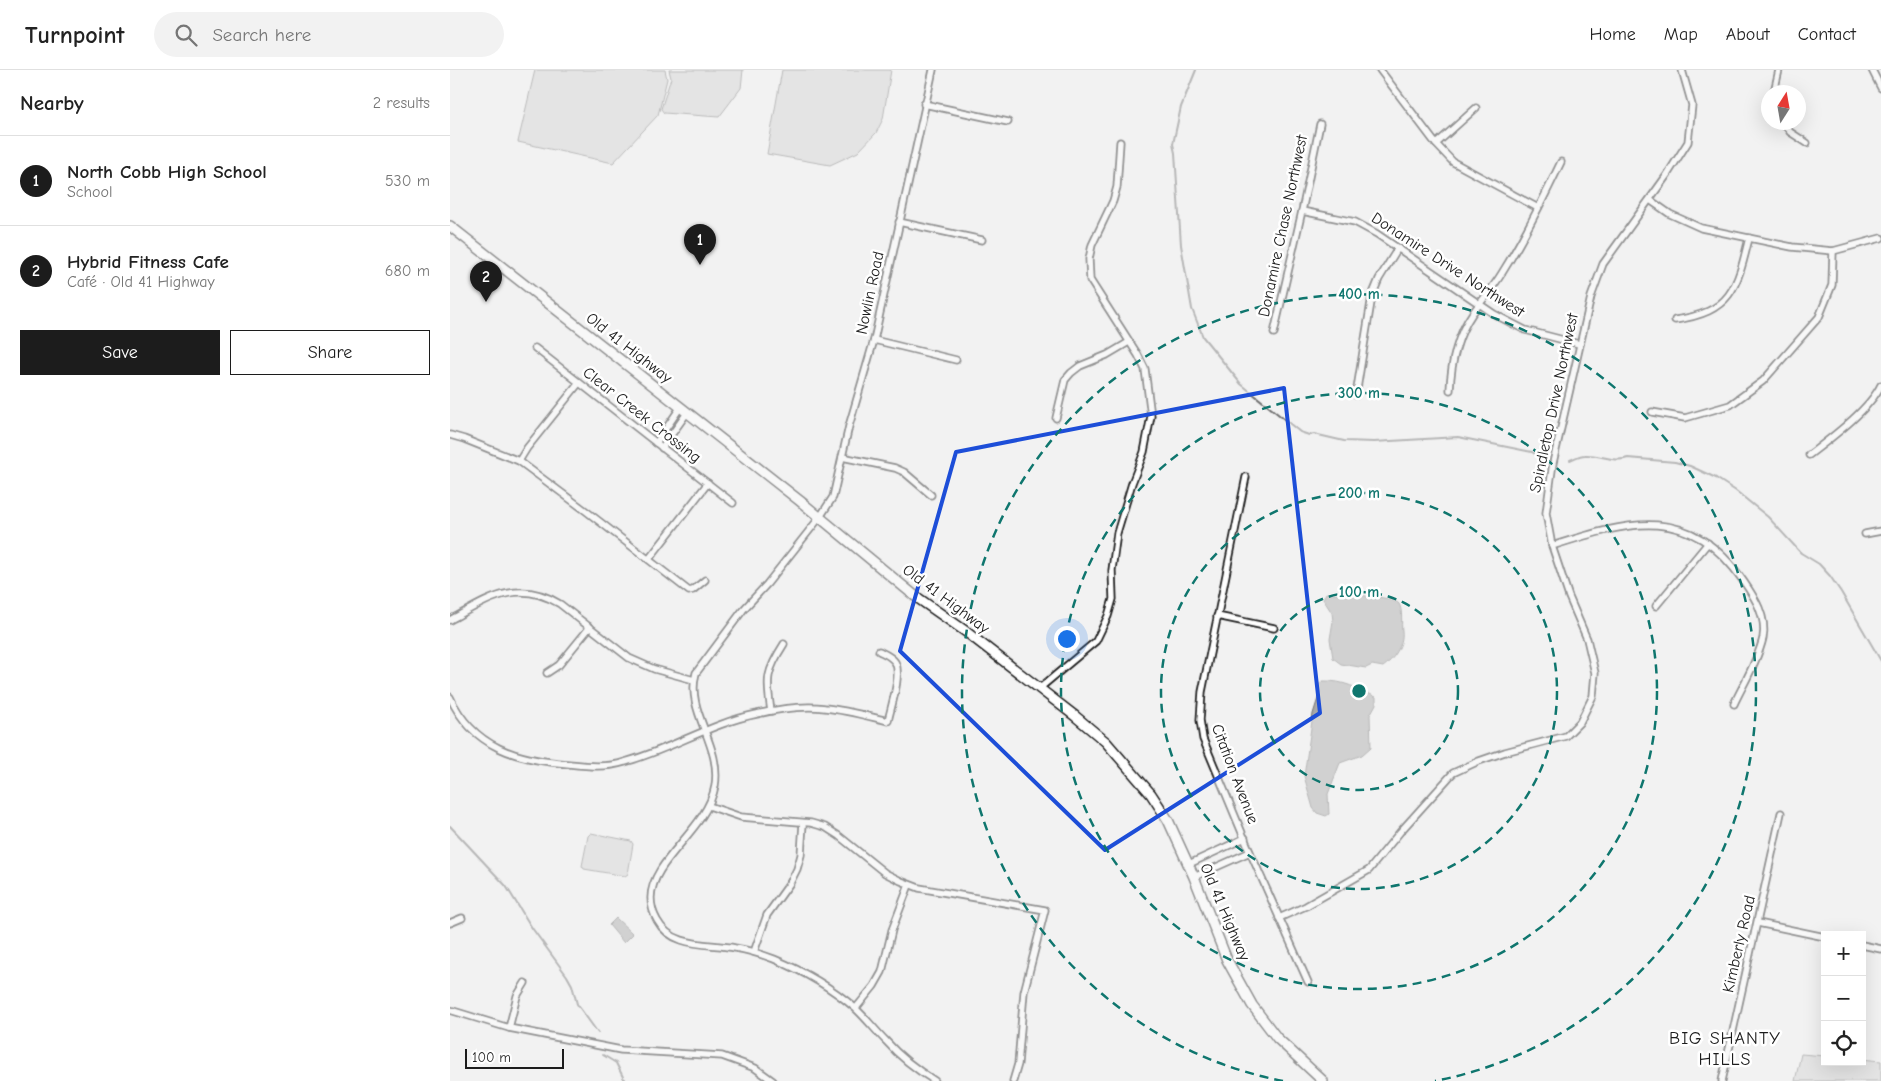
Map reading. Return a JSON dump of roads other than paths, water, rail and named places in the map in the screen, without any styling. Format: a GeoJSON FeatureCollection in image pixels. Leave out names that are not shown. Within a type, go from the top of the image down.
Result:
{"type":"FeatureCollection","features":[{"type":"Feature","properties":{"kind":"main road","name":"Old 41 Highway"},"geometry":{"type":"LineString","coordinates":[[450,226],[820,517],[915,596],[1040,688],[1106,742],[1151,794],[1168,820],[1189,864],[1227,960],[1252,1005],[1284,1045],[1323,1081]]}},
{"type":"Feature","properties":{"kind":"street","name":"Nowlin Road"},"geometry":{"type":"LineString","coordinates":[[694,680],[696,672],[705,659],[820,517],[833,497],[874,340],[924,104],[933,70]]}},
{"type":"Feature","properties":{"kind":"street"},"geometry":{"type":"LineString","coordinates":[[1380,70],[1436,144],[1453,162],[1538,208]]}},
{"type":"Feature","properties":{"kind":"street","name":"Spindletop Drive Northwest"},"geometry":{"type":"LineString","coordinates":[[1279,918],[1306,906],[1369,870],[1400,832],[1453,774],[1479,761],[1505,752],[1566,736],[1580,722],[1593,696],[1595,673],[1587,639],[1569,597],[1552,546],[1546,513],[1554,462],[1579,344],[1591,297],[1603,264],[1650,200],[1688,142],[1692,105],[1682,70]]}},
{"type":"Feature","properties":{"kind":"street"},"geometry":{"type":"LineString","coordinates":[[1776,85],[1779,70]]}},
{"type":"Feature","properties":{"kind":"street"},"geometry":{"type":"LineString","coordinates":[[1872,70],[1881,88]]}},
{"type":"Feature","properties":{"kind":"street"},"geometry":{"type":"LineString","coordinates":[[924,104],[1008,122]]}},
{"type":"Feature","properties":{"kind":"street"},"geometry":{"type":"LineString","coordinates":[[1436,144],[1476,108]]}},
{"type":"Feature","properties":{"kind":"street","name":"Donamire Chase Northwest"},"geometry":{"type":"LineString","coordinates":[[1274,333],[1320,124]]}},
{"type":"Feature","properties":{"kind":"street"},"geometry":{"type":"LineString","coordinates":[[1789,130],[1806,143]]}},
{"type":"Feature","properties":{"kind":"street"},"geometry":{"type":"LineString","coordinates":[[1040,688],[1096,641],[1108,616],[1113,600],[1113,563],[1117,533],[1132,483],[1144,452],[1151,416],[1145,369],[1090,280],[1092,245],[1113,201],[1117,187],[1120,142]]}},
{"type":"Feature","properties":{"kind":"street"},"geometry":{"type":"LineString","coordinates":[[1450,390],[1451,367],[1456,346],[1472,314],[1501,275],[1562,162]]}},
{"type":"Feature","properties":{"kind":"street"},"geometry":{"type":"LineString","coordinates":[[1650,200],[1670,214],[1701,228],[1792,247],[1832,251],[1881,238]]}},
{"type":"Feature","properties":{"kind":"street","name":"Donamire Drive Northwest"},"geometry":{"type":"LineString","coordinates":[[1302,211],[1354,222],[1377,234],[1481,303],[1494,314],[1525,330],[1579,344]]}},
{"type":"Feature","properties":{"kind":"street"},"geometry":{"type":"LineString","coordinates":[[899,222],[982,240]]}},
{"type":"Feature","properties":{"kind":"street"},"geometry":{"type":"LineString","coordinates":[[1675,320],[1708,312],[1724,302],[1736,283],[1749,238]]}},
{"type":"Feature","properties":{"kind":"street"},"geometry":{"type":"LineString","coordinates":[[1356,395],[1372,296],[1398,248]]}},
{"type":"Feature","properties":{"kind":"street"},"geometry":{"type":"LineString","coordinates":[[1652,412],[1685,418],[1730,405],[1763,381],[1819,317],[1832,285],[1832,251]]}},
{"type":"Feature","properties":{"kind":"street"},"geometry":{"type":"LineString","coordinates":[[874,340],[956,360]]}},
{"type":"Feature","properties":{"kind":"street"},"geometry":{"type":"LineString","coordinates":[[1056,418],[1065,380],[1071,373],[1080,366],[1107,355],[1130,342]]}},
{"type":"Feature","properties":{"kind":"street","name":"Clear Creek Crossing"},"geometry":{"type":"LineString","coordinates":[[535,348],[732,503]]}},
{"type":"Feature","properties":{"kind":"street"},"geometry":{"type":"LineString","coordinates":[[519,461],[527,448],[579,383]]}},
{"type":"Feature","properties":{"kind":"street"},"geometry":{"type":"LineString","coordinates":[[1809,455],[1864,408],[1876,396],[1881,385]]}},
{"type":"Feature","properties":{"kind":"street"},"geometry":{"type":"LineString","coordinates":[[656,443],[684,410]]}},
{"type":"Feature","properties":{"kind":"street"},"geometry":{"type":"LineString","coordinates":[[662,448],[684,410]]}},
{"type":"Feature","properties":{"kind":"street"},"geometry":{"type":"LineString","coordinates":[[450,435],[519,461],[689,591],[705,580]]}},
{"type":"Feature","properties":{"kind":"street"},"geometry":{"type":"LineString","coordinates":[[842,457],[895,468],[904,472],[931,495]]}},
{"type":"Feature","properties":{"kind":"street","name":"Citation Avenue"},"geometry":{"type":"LineString","coordinates":[[1246,476],[1202,692],[1200,720],[1204,739],[1244,838],[1308,982]]}},
{"type":"Feature","properties":{"kind":"street"},"geometry":{"type":"LineString","coordinates":[[649,559],[708,484]]}},
{"type":"Feature","properties":{"kind":"street"},"geometry":{"type":"LineString","coordinates":[[1552,546],[1619,527],[1661,525],[1685,529],[1723,555],[1734,567],[1753,596],[1762,618],[1763,637],[1734,704]]}},
{"type":"Feature","properties":{"kind":"street"},"geometry":{"type":"LineString","coordinates":[[1865,534],[1881,531]]}},
{"type":"Feature","properties":{"kind":"street"},"geometry":{"type":"LineString","coordinates":[[1656,606],[1708,543]]}},
{"type":"Feature","properties":{"kind":"street"},"geometry":{"type":"LineString","coordinates":[[450,620],[498,595],[522,591],[548,597],[636,662],[694,680],[695,702],[712,749],[716,772],[708,806],[655,878],[651,896],[653,911],[663,929],[676,938],[691,943],[724,946],[754,952],[787,965],[825,986],[856,1008],[896,1052],[936,1081]]}},
{"type":"Feature","properties":{"kind":"street"},"geometry":{"type":"LineString","coordinates":[[1217,616],[1274,628]]}},
{"type":"Feature","properties":{"kind":"street"},"geometry":{"type":"LineString","coordinates":[[547,673],[560,666],[590,627]]}},
{"type":"Feature","properties":{"kind":"street"},"geometry":{"type":"LineString","coordinates":[[770,711],[767,686],[768,673],[784,644]]}},
{"type":"Feature","properties":{"kind":"street"},"geometry":{"type":"LineString","coordinates":[[450,698],[465,721],[492,745],[517,756],[542,762],[601,766],[623,763],[743,717],[770,711],[825,708],[888,721],[897,667],[889,655],[879,652]]}},
{"type":"Feature","properties":{"kind":"street"},"geometry":{"type":"LineString","coordinates":[[708,806],[741,818],[803,822],[818,825],[832,831],[878,868],[909,885],[936,892],[1044,910],[1024,992],[1018,1064],[1013,1081]]}},
{"type":"Feature","properties":{"kind":"street","name":"Kimberly Road"},"geometry":{"type":"LineString","coordinates":[[1722,1081],[1781,814]]}},
{"type":"Feature","properties":{"kind":"street"},"geometry":{"type":"LineString","coordinates":[[754,952],[760,930],[767,915],[790,884],[798,869],[801,855],[803,822]]}},
{"type":"Feature","properties":{"kind":"street"},"geometry":{"type":"LineString","coordinates":[[1189,864],[1244,838]]}},
{"type":"Feature","properties":{"kind":"street"},"geometry":{"type":"LineString","coordinates":[[1194,877],[1250,852]]}},
{"type":"Feature","properties":{"kind":"street"},"geometry":{"type":"LineString","coordinates":[[856,1008],[874,986],[882,972],[890,938],[909,885]]}},
{"type":"Feature","properties":{"kind":"street"},"geometry":{"type":"LineString","coordinates":[[450,923],[462,918]]}},
{"type":"Feature","properties":{"kind":"street"},"geometry":{"type":"LineString","coordinates":[[1758,923],[1821,936]]}},
{"type":"Feature","properties":{"kind":"street"},"geometry":{"type":"LineString","coordinates":[[1866,946],[1881,949]]}},
{"type":"Feature","properties":{"kind":"street"},"geometry":{"type":"LineString","coordinates":[[509,1028],[517,996],[525,983]]}},
{"type":"Feature","properties":{"kind":"street"},"geometry":{"type":"LineString","coordinates":[[450,1010],[509,1028],[621,1050],[722,1056],[755,1068],[774,1081]]}},
{"type":"Feature","properties":{"kind":"waterway"},"geometry":{"type":"LineString","coordinates":[[1196,70],[1181,107],[1173,144],[1181,245],[1192,309],[1203,337],[1241,384],[1300,432],[1309,435],[1314,434],[1344,441],[1374,442],[1458,437],[1532,452],[1538,456]]}},
{"type":"Feature","properties":{"kind":"waterway"},"geometry":{"type":"LineString","coordinates":[[1570,460],[1590,455],[1617,459],[1628,458],[1675,462],[1690,466],[1716,478],[1736,491],[1768,517],[1801,553],[1819,564],[1830,576],[1881,661]]}},
{"type":"Feature","properties":{"kind":"waterway"},"geometry":{"type":"LineString","coordinates":[[450,826],[506,886],[532,928],[567,976],[572,985],[577,1004],[598,1033]]}},
{"type":"Feature","properties":{"kind":"waterway"},"geometry":{"type":"LineString","coordinates":[[603,1055],[616,1063],[625,1081]]}},
{"type":"Feature","properties":{"kind":"place","name":"North Cobb High School"},"geometry":{"type":"Point","coordinates":[700,265]}},
{"type":"Feature","properties":{"kind":"place","name":"Hybrid Fitness Cafe"},"geometry":{"type":"Point","coordinates":[486,302]}},
{"type":"Feature","properties":{"kind":"district","name":"BIG SHANTY HILLS"},"geometry":{"type":"Point","coordinates":[1725,1048]}}]}
